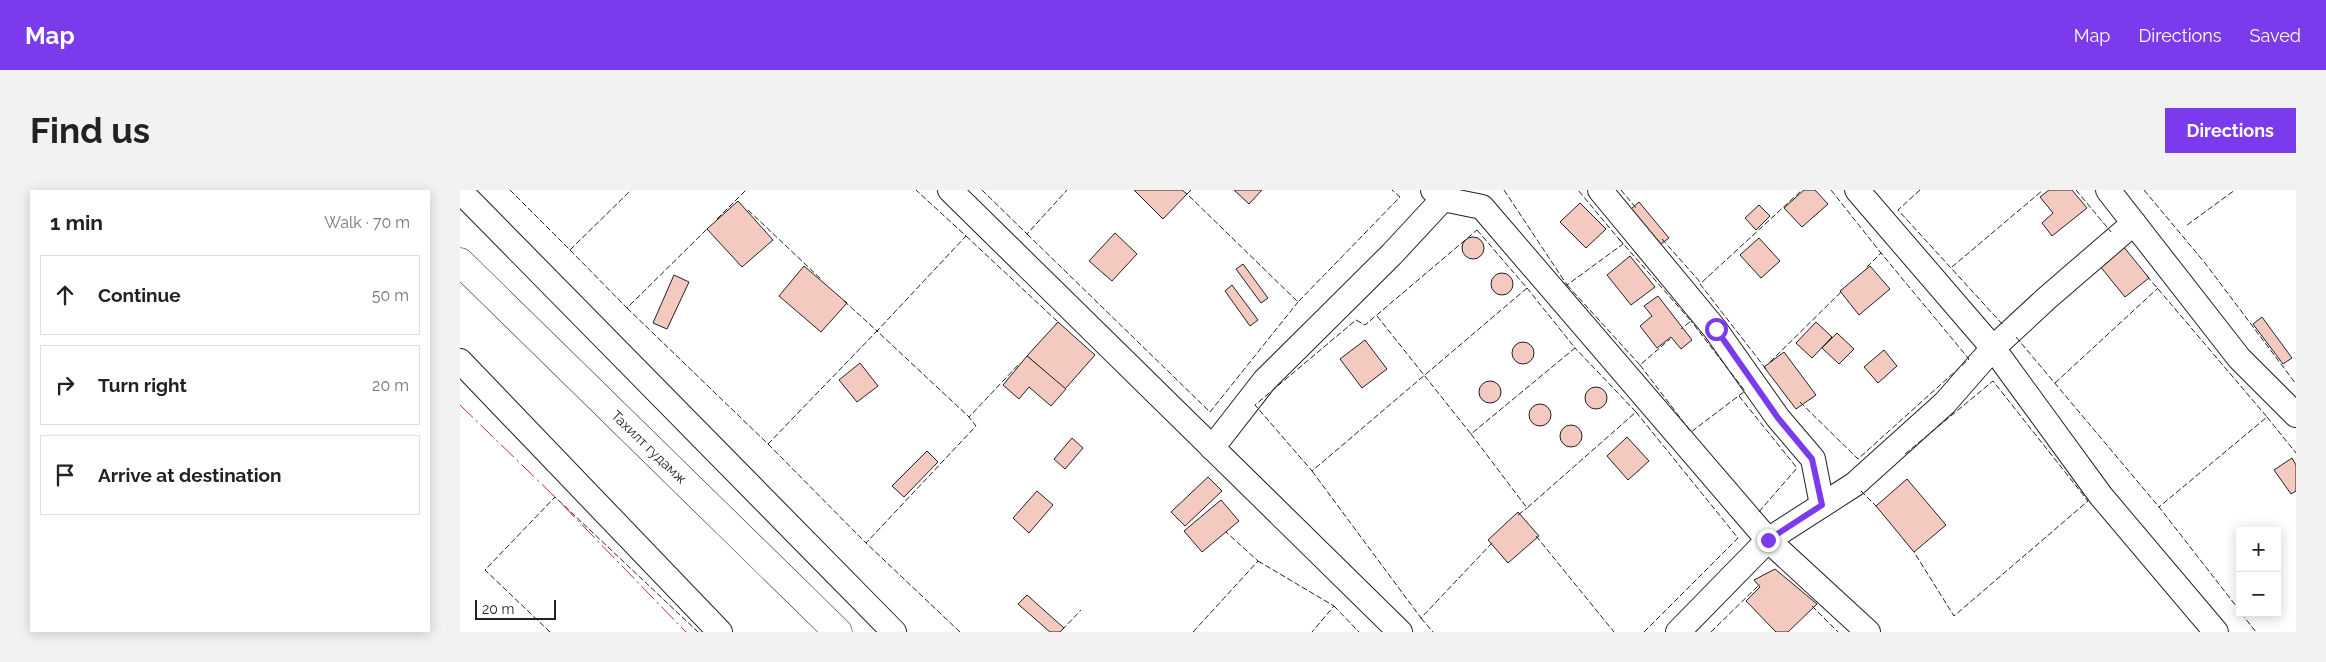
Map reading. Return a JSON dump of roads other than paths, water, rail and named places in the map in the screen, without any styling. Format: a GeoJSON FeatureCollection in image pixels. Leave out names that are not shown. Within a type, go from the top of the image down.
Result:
{"type":"FeatureCollection","features":[{"type":"Feature","properties":{"kind":"main road","name":"Тахилт гудамж"},"geometry":{"type":"LineString","coordinates":[[460,262],[838,632]]}},
{"type":"Feature","properties":{"kind":"street"},"geometry":{"type":"LineString","coordinates":[[950,190],[1400,632]]}},
{"type":"Feature","properties":{"kind":"street"},"geometry":{"type":"LineString","coordinates":[[1600,190],[1716,329],[1778,418],[1812,459],[1822,505]]}},
{"type":"Feature","properties":{"kind":"street"},"geometry":{"type":"LineString","coordinates":[[1857,190],[1993,348],[2102,496],[2216,632]]}},
{"type":"Feature","properties":{"kind":"street"},"geometry":{"type":"LineString","coordinates":[[2108,190],[2239,358],[2296,415]]}},
{"type":"Feature","properties":{"kind":"street"},"geometry":{"type":"LineString","coordinates":[[460,191],[894,632]]}},
{"type":"Feature","properties":{"kind":"street"},"geometry":{"type":"LineString","coordinates":[[1212,448],[1265,380],[1392,254],[1438,195],[1482,207],[1768,540],[1868,632]]}},
{"type":"Feature","properties":{"kind":"street"},"geometry":{"type":"LineString","coordinates":[[1678,632],[1768,540],[1854,484],[1945,403],[1993,348],[2047,298],[2134,223]]}},
{"type":"Feature","properties":{"kind":"street"},"geometry":{"type":"LineString","coordinates":[[460,361],[720,632]]}}]}
